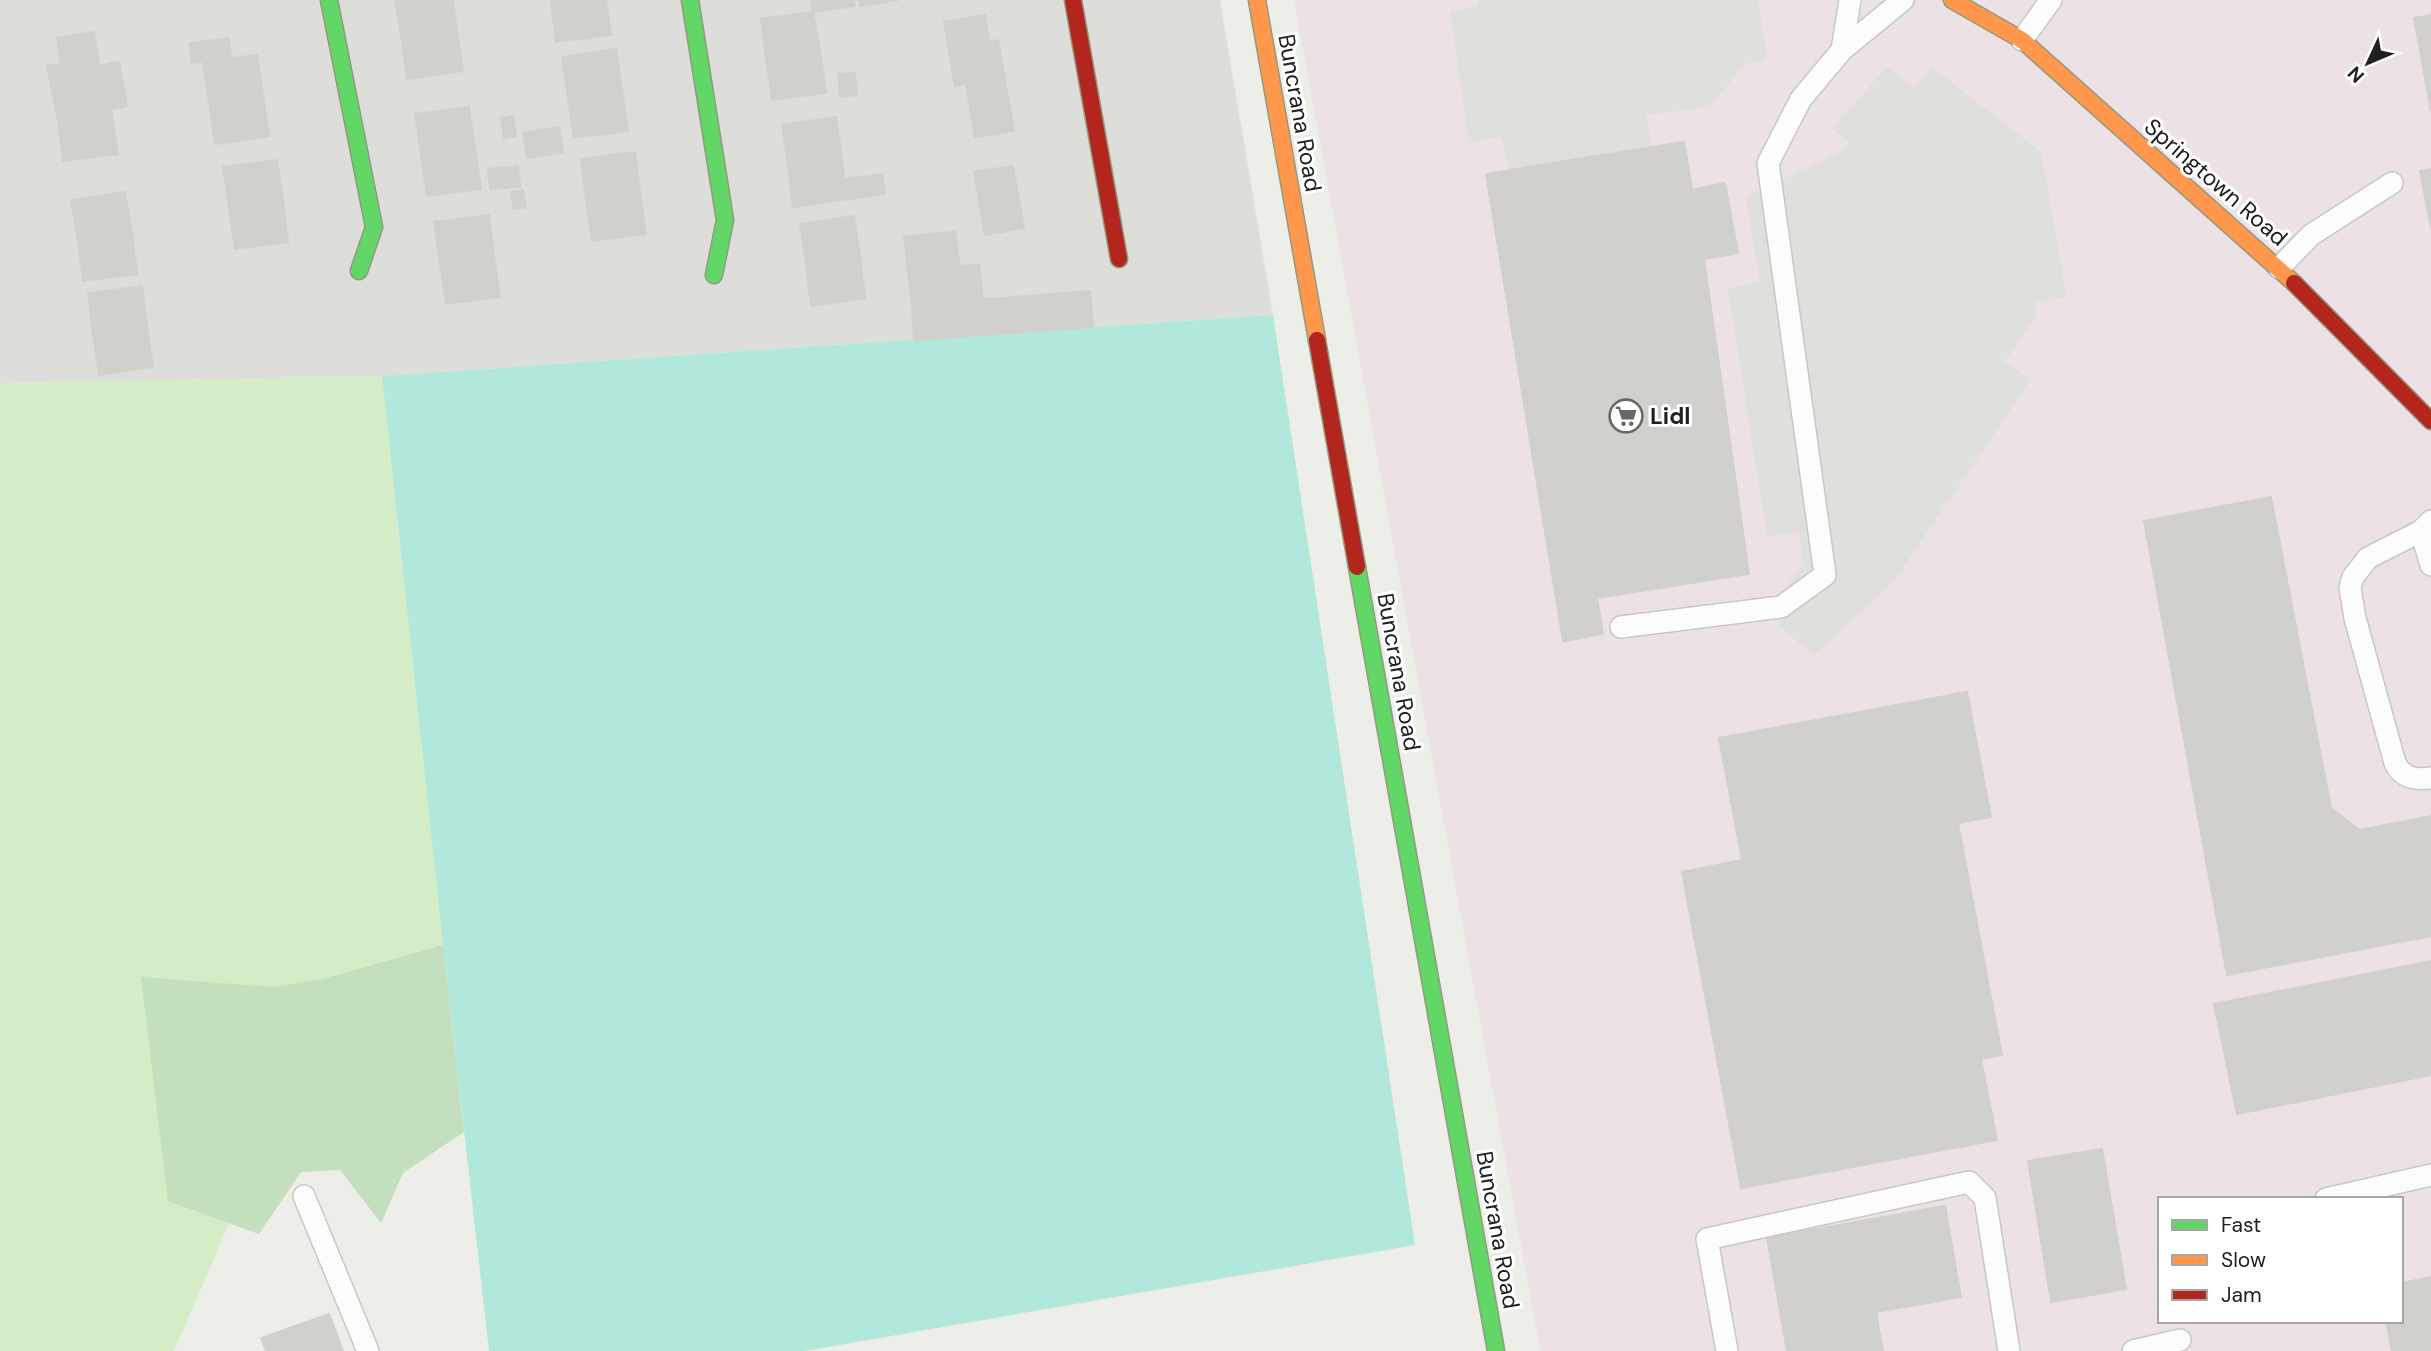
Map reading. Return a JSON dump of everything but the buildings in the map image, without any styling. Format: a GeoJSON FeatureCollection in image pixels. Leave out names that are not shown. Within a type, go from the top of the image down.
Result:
{"type":"FeatureCollection","features":[{"type":"Feature","properties":{"kind":"main road"},"geometry":{"type":"LineString","coordinates":[[328,0],[374,226],[359,271]]}},
{"type":"Feature","properties":{"kind":"main road"},"geometry":{"type":"LineString","coordinates":[[690,0],[725,220],[714,275]]}},
{"type":"Feature","properties":{"kind":"main road"},"geometry":{"type":"LineString","coordinates":[[1073,0],[1119,259]]}},
{"type":"Feature","properties":{"kind":"main road","name":"Buncrana Road"},"geometry":{"type":"LineString","coordinates":[[1257,0],[1496,1349]]}},
{"type":"Feature","properties":{"kind":"main road","name":"Springtown Road"},"geometry":{"type":"LineString","coordinates":[[1952,0],[2022,40],[2278,268],[2431,421]]}},
{"type":"Feature","properties":{"kind":"lane"},"geometry":{"type":"LineString","coordinates":[[1842,50],[1850,0]]}},
{"type":"Feature","properties":{"kind":"lane"},"geometry":{"type":"LineString","coordinates":[[1621,627],[1781,607],[1825,575],[1768,163],[1801,99],[1842,50],[1903,0]]}},
{"type":"Feature","properties":{"kind":"lane"},"geometry":{"type":"LineString","coordinates":[[2022,40],[2051,0]]}},
{"type":"Feature","properties":{"kind":"lane"},"geometry":{"type":"LineString","coordinates":[[2278,268],[2311,235],[2392,183]]}},
{"type":"Feature","properties":{"kind":"lane"},"geometry":{"type":"LineString","coordinates":[[2431,565],[2426,526],[2368,558],[2353,577],[2350,588],[2355,618],[2395,763],[2399,771],[2409,778],[2431,778]]}},
{"type":"Feature","properties":{"kind":"lane"},"geometry":{"type":"LineString","coordinates":[[2335,1197],[2431,1175]]}},
{"type":"Feature","properties":{"kind":"lane"},"geometry":{"type":"LineString","coordinates":[[1727,1351],[1707,1239],[1969,1182],[1985,1198],[2009,1351]]}},
{"type":"Feature","properties":{"kind":"lane"},"geometry":{"type":"LineString","coordinates":[[304,1196],[368,1351]]}},
{"type":"Feature","properties":{"kind":"lane"},"geometry":{"type":"LineString","coordinates":[[2133,1351],[2180,1338]]}},
{"type":"Feature","properties":{"kind":"lane"},"geometry":{"type":"LineString","coordinates":[[1471,1351],[1496,1349]]}},
{"type":"Feature","properties":{"kind":"shaded area"},"geometry":{"type":"Polygon","coordinates":[[[0,0],[1220,0],[1273,315],[382,376],[0,383],[0,0]]]}},
{"type":"Feature","properties":{"kind":"shaded area"},"geometry":{"type":"Polygon","coordinates":[[[1294,0],[2431,0],[2431,1351],[1540,1351],[1294,0]]]}},
{"type":"Feature","properties":{"kind":"shaded area"},"geometry":{"type":"Polygon","coordinates":[[[1478,0],[1758,0],[1767,59],[1744,64],[1710,107],[1646,115],[1652,147],[1509,170],[1502,136],[1469,143],[1450,11],[1478,6],[1478,0]]]}},
{"type":"Feature","properties":{"kind":"shaded area"},"geometry":{"type":"Polygon","coordinates":[[[1887,67],[1914,88],[1932,67],[2041,152],[2067,297],[2035,302],[2037,315],[2004,362],[2031,379],[1895,580],[1814,656],[1779,625],[1790,582],[1804,563],[1798,533],[1767,536],[1728,288],[1760,282],[1746,196],[1842,152],[1850,142],[1832,129],[1887,67]]]}},
{"type":"Feature","properties":{"kind":"shaded area"},"geometry":{"type":"Polygon","coordinates":[[[1273,315],[1415,1245],[805,1351],[489,1351],[382,376],[1273,315]]]}},
{"type":"Feature","properties":{"kind":"green space"},"geometry":{"type":"Polygon","coordinates":[[[382,376],[443,945],[239,1201],[174,1351],[0,1351],[0,383],[382,376]]]}},
{"type":"Feature","properties":{"kind":"green space"},"geometry":{"type":"Polygon","coordinates":[[[443,945],[464,1132],[403,1173],[381,1223],[340,1170],[301,1172],[259,1234],[168,1201],[141,977],[273,987],[323,979],[443,945]]]}},
{"type":"Feature","properties":{"kind":"traffic: fast"},"geometry":{"type":"LineString","coordinates":[[329,0],[374,227],[359,271]]}},
{"type":"Feature","properties":{"kind":"traffic: fast"},"geometry":{"type":"LineString","coordinates":[[690,0],[725,220],[714,275]]}},
{"type":"Feature","properties":{"kind":"traffic: fast"},"geometry":{"type":"LineString","coordinates":[[1357,567],[1496,1351]]}},
{"type":"Feature","properties":{"kind":"traffic: slow"},"geometry":{"type":"LineString","coordinates":[[1257,0],[1317,340]]}},
{"type":"Feature","properties":{"kind":"traffic: slow"},"geometry":{"type":"LineString","coordinates":[[1952,0],[2022,40],[2294,283]]}},
{"type":"Feature","properties":{"kind":"traffic: jam"},"geometry":{"type":"LineString","coordinates":[[1073,0],[1119,259]]}},
{"type":"Feature","properties":{"kind":"traffic: jam"},"geometry":{"type":"LineString","coordinates":[[2294,283],[2431,421]]}},
{"type":"Feature","properties":{"kind":"traffic: jam"},"geometry":{"type":"LineString","coordinates":[[1317,340],[1357,567]]}},
{"type":"Feature","properties":{"kind":"place","name":"Lidl"},"geometry":{"type":"Point","coordinates":[1626,416]}}]}
